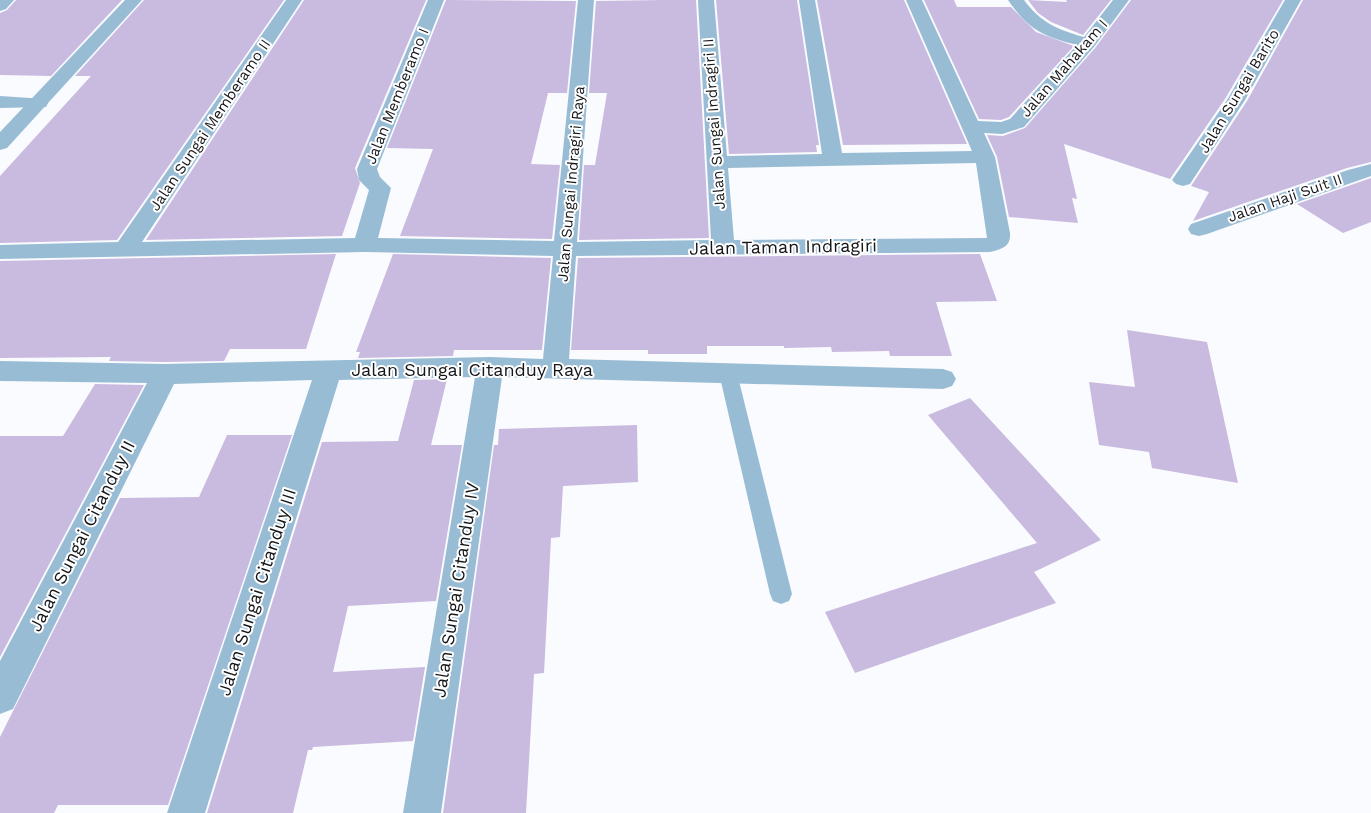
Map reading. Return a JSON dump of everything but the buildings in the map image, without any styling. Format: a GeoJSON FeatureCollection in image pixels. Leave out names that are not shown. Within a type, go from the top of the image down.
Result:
{"type":"FeatureCollection","features":[{"type":"Feature","properties":{"kind":"street"},"geometry":{"type":"LineString","coordinates":[[0,6],[6,0]]}},
{"type":"Feature","properties":{"kind":"street"},"geometry":{"type":"LineString","coordinates":[[0,144],[134,0]]}},
{"type":"Feature","properties":{"kind":"street","name":"Jalan Sungai Memberamo II"},"geometry":{"type":"LineString","coordinates":[[125,250],[294,0]]}},
{"type":"Feature","properties":{"kind":"street","name":"Jalan Memberamo I"},"geometry":{"type":"LineString","coordinates":[[365,245],[380,188],[370,180],[367,169],[436,0]]}},
{"type":"Feature","properties":{"kind":"street","name":"Jalan Sungai Indragiri Raya"},"geometry":{"type":"LineString","coordinates":[[555,368],[586,0]]}},
{"type":"Feature","properties":{"kind":"street","name":"Jalan Sungai Indragiri II"},"geometry":{"type":"LineString","coordinates":[[706,0],[723,247]]}},
{"type":"Feature","properties":{"kind":"street"},"geometry":{"type":"LineString","coordinates":[[807,0],[832,159]]}},
{"type":"Feature","properties":{"kind":"street"},"geometry":{"type":"LineString","coordinates":[[716,162],[985,157],[914,0]]}},
{"type":"Feature","properties":{"kind":"street"},"geometry":{"type":"LineString","coordinates":[[1016,0],[1026,16],[1039,28],[1088,43]]}},
{"type":"Feature","properties":{"kind":"street","name":"Jalan Mahakam I"},"geometry":{"type":"LineString","coordinates":[[971,126],[1002,128],[1017,123],[1088,43],[1121,0]]}},
{"type":"Feature","properties":{"kind":"street","name":"Jalan Sungai Barito"},"geometry":{"type":"LineString","coordinates":[[1183,180],[1236,100],[1293,0]]}},
{"type":"Feature","properties":{"kind":"street"},"geometry":{"type":"LineString","coordinates":[[0,102],[39,103]]}},
{"type":"Feature","properties":{"kind":"street","name":"Jalan Taman Indragiri"},"geometry":{"type":"LineString","coordinates":[[0,252],[365,245],[566,249],[990,245],[999,240],[985,157]]}},
{"type":"Feature","properties":{"kind":"street","name":"Jalan Haji Suit II"},"geometry":{"type":"LineString","coordinates":[[1199,229],[1371,170]]}},
{"type":"Feature","properties":{"kind":"street","name":"Jalan Sungai Citanduy Raya"},"geometry":{"type":"LineString","coordinates":[[2,374],[165,374],[490,367],[943,379]]}},
{"type":"Feature","properties":{"kind":"street","name":"Jalan Sungai Citanduy IV"},"geometry":{"type":"LineString","coordinates":[[422,813],[490,367]]}},
{"type":"Feature","properties":{"kind":"street","name":"Jalan Sungai Citanduy III"},"geometry":{"type":"LineString","coordinates":[[186,813],[328,370]]}},
{"type":"Feature","properties":{"kind":"street","name":"Jalan Sungai Citanduy II"},"geometry":{"type":"LineString","coordinates":[[0,697],[165,374]]}},
{"type":"Feature","properties":{"kind":"lane"},"geometry":{"type":"LineString","coordinates":[[728,373],[781,594]]}}]}
